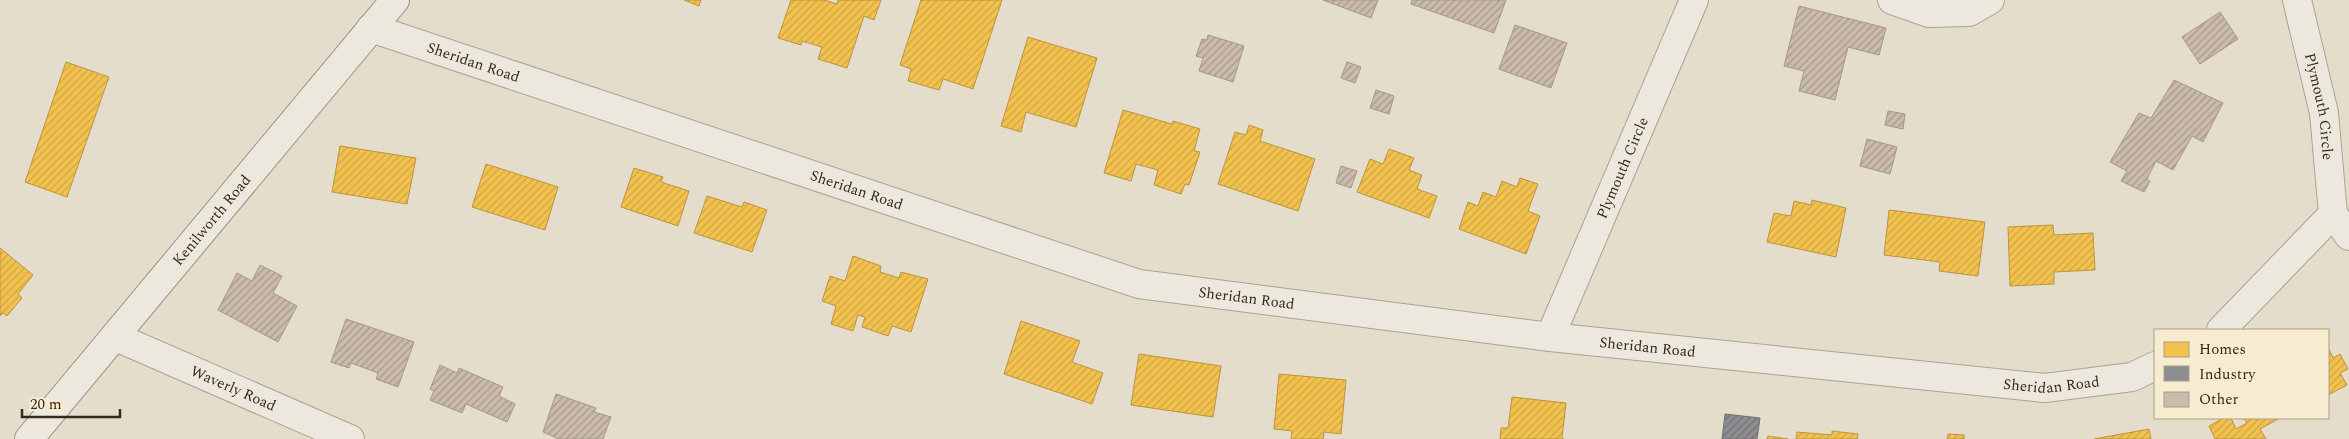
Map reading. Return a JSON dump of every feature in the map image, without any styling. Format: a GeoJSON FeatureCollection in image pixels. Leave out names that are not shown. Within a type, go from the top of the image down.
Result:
{"type":"FeatureCollection","features":[{"type":"Feature","properties":{"kind":"street","name":"Kenilworth Road"},"geometry":{"type":"LineString","coordinates":[[29,439],[116,337],[395,0]]}},
{"type":"Feature","properties":{"kind":"street","name":"Plymouth Circle"},"geometry":{"type":"LineString","coordinates":[[1550,337],[1694,0]]}},
{"type":"Feature","properties":{"kind":"street"},"geometry":{"type":"LineString","coordinates":[[1892,0],[1929,13],[1970,12],[1990,0]]}},
{"type":"Feature","properties":{"kind":"street","name":"Plymouth Circle"},"geometry":{"type":"LineString","coordinates":[[2297,0],[2324,113],[2333,214]]}},
{"type":"Feature","properties":{"kind":"street","name":"Sheridan Road"},"geometry":{"type":"LineString","coordinates":[[371,28],[1139,284],[1550,337],[2045,388],[2132,377],[2154,366]]}},
{"type":"Feature","properties":{"kind":"street"},"geometry":{"type":"LineString","coordinates":[[2222,329],[2333,214],[2349,236]]}},
{"type":"Feature","properties":{"kind":"street","name":"Waverly Road"},"geometry":{"type":"LineString","coordinates":[[116,337],[350,439]]}},
{"type":"Feature","properties":{"kind":"building: Homes"},"geometry":{"type":"Polygon","coordinates":[[[684,0],[701,0],[699,6],[684,0]]]}},
{"type":"Feature","properties":{"kind":"building: Homes"},"geometry":{"type":"Polygon","coordinates":[[[791,0],[824,0],[837,4],[838,0],[881,0],[874,20],[864,16],[847,68],[818,59],[822,47],[802,41],[801,45],[778,38],[791,0]]]}},
{"type":"Feature","properties":{"kind":"building: Homes"},"geometry":{"type":"Polygon","coordinates":[[[921,0],[1002,0],[973,89],[943,79],[939,90],[908,81],[911,69],[900,65],[921,0]]]}},
{"type":"Feature","properties":{"kind":"building: Homes"},"geometry":{"type":"Polygon","coordinates":[[[1028,37],[1097,58],[1076,127],[1026,112],[1021,132],[1001,126],[1028,37]]]}},
{"type":"Feature","properties":{"kind":"building: Homes"},"geometry":{"type":"Polygon","coordinates":[[[66,62],[109,77],[67,197],[25,182],[66,62]]]}},
{"type":"Feature","properties":{"kind":"building: Homes"},"geometry":{"type":"Polygon","coordinates":[[[1123,110],[1172,124],[1173,121],[1200,129],[1194,151],[1200,152],[1189,185],[1185,184],[1181,194],[1154,185],[1158,170],[1136,164],[1131,181],[1104,173],[1123,110]]]}},
{"type":"Feature","properties":{"kind":"building: Homes"},"geometry":{"type":"Polygon","coordinates":[[[1249,125],[1263,130],[1260,141],[1315,159],[1298,211],[1218,184],[1235,132],[1246,135],[1249,125]]]}},
{"type":"Feature","properties":{"kind":"building: Homes"},"geometry":{"type":"Polygon","coordinates":[[[340,146],[416,158],[407,204],[332,192],[340,146]]]}},
{"type":"Feature","properties":{"kind":"building: Homes"},"geometry":{"type":"Polygon","coordinates":[[[1389,149],[1414,158],[1409,170],[1422,175],[1417,189],[1437,196],[1429,218],[1357,192],[1370,159],[1383,164],[1389,149]]]}},
{"type":"Feature","properties":{"kind":"building: Homes"},"geometry":{"type":"Polygon","coordinates":[[[486,164],[558,187],[545,230],[472,207],[486,164]]]}},
{"type":"Feature","properties":{"kind":"building: Homes"},"geometry":{"type":"Polygon","coordinates":[[[634,168],[663,177],[661,182],[689,191],[678,226],[621,207],[634,168]]]}},
{"type":"Feature","properties":{"kind":"building: Homes"},"geometry":{"type":"Polygon","coordinates":[[[1520,178],[1538,184],[1528,211],[1540,216],[1526,254],[1459,229],[1468,202],[1478,206],[1483,192],[1496,197],[1502,181],[1517,187],[1520,178]]]}},
{"type":"Feature","properties":{"kind":"building: Homes"},"geometry":{"type":"Polygon","coordinates":[[[707,196],[742,207],[744,202],[767,210],[752,252],[694,233],[707,196]]]}},
{"type":"Feature","properties":{"kind":"building: Homes"},"geometry":{"type":"Polygon","coordinates":[[[1812,200],[1846,208],[1836,257],[1767,242],[1774,213],[1791,216],[1794,201],[1811,205],[1812,200]]]}},
{"type":"Feature","properties":{"kind":"building: Homes"},"geometry":{"type":"Polygon","coordinates":[[[1889,210],[1985,222],[1978,276],[1939,271],[1940,262],[1884,255],[1889,210]]]}},
{"type":"Feature","properties":{"kind":"building: Homes"},"geometry":{"type":"Polygon","coordinates":[[[2053,225],[2054,235],[2093,233],[2095,270],[2054,272],[2054,284],[2010,286],[2008,227],[2053,225]]]}},
{"type":"Feature","properties":{"kind":"building: Homes"},"geometry":{"type":"Polygon","coordinates":[[[0,248],[33,275],[18,294],[22,298],[7,316],[3,313],[0,316],[0,248]]]}},
{"type":"Feature","properties":{"kind":"building: Homes"},"geometry":{"type":"Polygon","coordinates":[[[853,256],[881,266],[880,272],[899,278],[901,272],[928,279],[911,332],[892,326],[888,336],[862,327],[865,317],[858,315],[853,331],[831,324],[836,306],[822,301],[830,276],[845,281],[853,256]]]}},
{"type":"Feature","properties":{"kind":"building: Homes"},"geometry":{"type":"Polygon","coordinates":[[[1021,321],[1080,341],[1072,362],[1103,373],[1092,404],[1004,374],[1021,321]]]}},
{"type":"Feature","properties":{"kind":"building: Homes"},"geometry":{"type":"Polygon","coordinates":[[[2329,349],[2333,358],[2340,354],[2348,369],[2340,373],[2347,385],[2329,394],[2329,349]]]}},
{"type":"Feature","properties":{"kind":"building: Homes"},"geometry":{"type":"Polygon","coordinates":[[[1139,354],[1221,366],[1213,417],[1131,405],[1139,354]]]}},
{"type":"Feature","properties":{"kind":"building: Homes"},"geometry":{"type":"Polygon","coordinates":[[[1279,374],[1346,380],[1341,434],[1324,432],[1323,439],[1291,439],[1292,431],[1274,429],[1279,374]]]}},
{"type":"Feature","properties":{"kind":"building: Homes"},"geometry":{"type":"Polygon","coordinates":[[[1512,397],[1566,403],[1562,438],[1564,439],[1500,439],[1501,428],[1508,428],[1512,397]]]}},
{"type":"Feature","properties":{"kind":"building: Homes"},"geometry":{"type":"Polygon","coordinates":[[[2222,419],[2231,419],[2236,429],[2247,423],[2245,419],[2278,419],[2260,429],[2266,439],[2215,439],[2209,426],[2222,419]]]}},
{"type":"Feature","properties":{"kind":"building: Homes"},"geometry":{"type":"Polygon","coordinates":[[[2149,429],[2151,439],[2094,439],[2149,429]]]}},
{"type":"Feature","properties":{"kind":"building: Homes"},"geometry":{"type":"Polygon","coordinates":[[[1832,431],[1858,434],[1857,439],[1796,439],[1797,432],[1832,435],[1832,431]]]}},
{"type":"Feature","properties":{"kind":"building: Homes"},"geometry":{"type":"Polygon","coordinates":[[[1948,434],[1964,435],[1964,439],[1947,439],[1948,434]]]}},
{"type":"Feature","properties":{"kind":"building: Homes"},"geometry":{"type":"Polygon","coordinates":[[[1768,436],[1788,439],[1767,439],[1768,436]]]}},
{"type":"Feature","properties":{"kind":"building: Industry"},"geometry":{"type":"Polygon","coordinates":[[[1725,414],[1760,418],[1757,439],[1722,439],[1725,414]]]}},
{"type":"Feature","properties":{"kind":"building: Other"},"geometry":{"type":"Polygon","coordinates":[[[1323,0],[1378,0],[1371,18],[1323,0]]]}},
{"type":"Feature","properties":{"kind":"building: Other"},"geometry":{"type":"Polygon","coordinates":[[[1412,0],[1506,0],[1494,33],[1411,4],[1412,0]]]}},
{"type":"Feature","properties":{"kind":"building: Other"},"geometry":{"type":"Polygon","coordinates":[[[1799,6],[1886,28],[1879,55],[1848,47],[1835,100],[1799,91],[1804,71],[1784,66],[1799,6]]]}},
{"type":"Feature","properties":{"kind":"building: Other"},"geometry":{"type":"Polygon","coordinates":[[[2220,12],[2238,39],[2200,64],[2182,37],[2220,12]]]}},
{"type":"Feature","properties":{"kind":"building: Other"},"geometry":{"type":"Polygon","coordinates":[[[1515,25],[1567,43],[1551,88],[1499,69],[1515,25]]]}},
{"type":"Feature","properties":{"kind":"building: Other"},"geometry":{"type":"Polygon","coordinates":[[[1208,35],[1244,46],[1233,82],[1199,71],[1203,58],[1196,56],[1202,39],[1207,40],[1208,35]]]}},
{"type":"Feature","properties":{"kind":"building: Other"},"geometry":{"type":"Polygon","coordinates":[[[1347,62],[1361,67],[1355,83],[1341,78],[1347,62]]]}},
{"type":"Feature","properties":{"kind":"building: Other"},"geometry":{"type":"Polygon","coordinates":[[[2174,80],[2223,103],[2203,142],[2192,136],[2173,170],[2156,161],[2147,179],[2150,181],[2144,192],[2121,181],[2127,171],[2110,162],[2139,113],[2151,118],[2174,80]]]}},
{"type":"Feature","properties":{"kind":"building: Other"},"geometry":{"type":"Polygon","coordinates":[[[1376,90],[1394,96],[1389,114],[1370,108],[1376,90]]]}},
{"type":"Feature","properties":{"kind":"building: Other"},"geometry":{"type":"Polygon","coordinates":[[[1888,111],[1905,114],[1903,129],[1885,125],[1888,111]]]}},
{"type":"Feature","properties":{"kind":"building: Other"},"geometry":{"type":"Polygon","coordinates":[[[1867,139],[1897,147],[1890,174],[1860,166],[1867,139]]]}},
{"type":"Feature","properties":{"kind":"building: Other"},"geometry":{"type":"Polygon","coordinates":[[[1341,166],[1357,171],[1351,188],[1336,183],[1341,166]]]}},
{"type":"Feature","properties":{"kind":"building: Other"},"geometry":{"type":"Polygon","coordinates":[[[260,265],[282,276],[273,293],[297,306],[278,342],[218,310],[237,273],[252,281],[260,265]]]}},
{"type":"Feature","properties":{"kind":"building: Other"},"geometry":{"type":"Polygon","coordinates":[[[346,319],[414,342],[398,387],[376,379],[378,373],[351,363],[349,368],[331,362],[346,319]]]}},
{"type":"Feature","properties":{"kind":"building: Other"},"geometry":{"type":"Polygon","coordinates":[[[440,365],[457,373],[459,368],[503,387],[499,396],[515,404],[507,422],[466,404],[462,413],[430,400],[434,391],[430,389],[440,365]]]}},
{"type":"Feature","properties":{"kind":"building: Other"},"geometry":{"type":"Polygon","coordinates":[[[556,394],[596,408],[594,412],[611,417],[603,439],[559,439],[543,432],[556,394]]]}}]}
